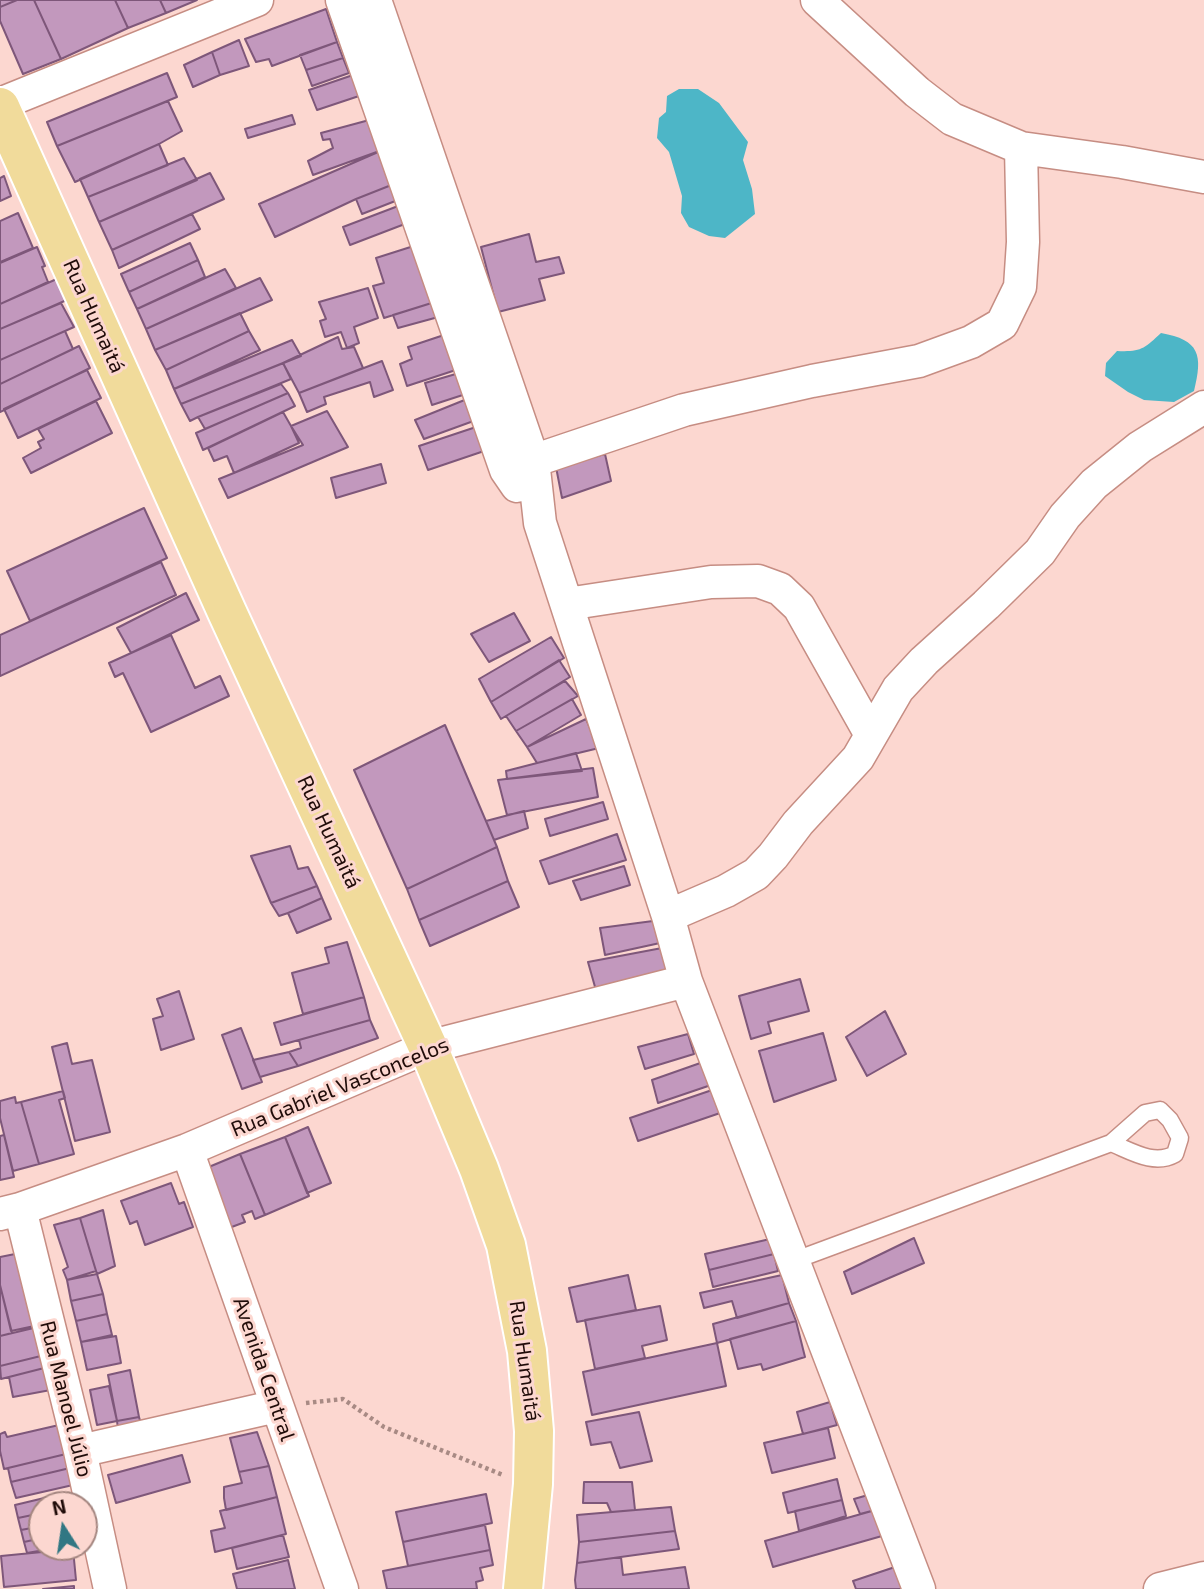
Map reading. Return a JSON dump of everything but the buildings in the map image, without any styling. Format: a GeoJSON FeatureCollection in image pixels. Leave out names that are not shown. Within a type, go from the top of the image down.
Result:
{"type":"FeatureCollection","features":[{"type":"Feature","properties":{"kind":"main road","name":"Rua Humaitá"},"geometry":{"type":"LineString","coordinates":[[0,105],[233,624],[428,1047],[479,1169],[506,1245],[527,1351],[534,1431],[533,1484],[523,1589]]}},
{"type":"Feature","properties":{"kind":"street"},"geometry":{"type":"LineString","coordinates":[[0,105],[257,0]]}},
{"type":"Feature","properties":{"kind":"street"},"geometry":{"type":"LineString","coordinates":[[342,0],[434,218],[567,604],[668,916],[686,981],[919,1589]]}},
{"type":"Feature","properties":{"kind":"street"},"geometry":{"type":"LineString","coordinates":[[376,0],[434,218]]}},
{"type":"Feature","properties":{"kind":"street"},"geometry":{"type":"LineString","coordinates":[[817,0],[917,92],[953,119],[1021,148],[1204,177]]}},
{"type":"Feature","properties":{"kind":"street"},"geometry":{"type":"LineString","coordinates":[[519,465],[684,410],[812,381],[919,361],[971,342],[1002,324],[1020,287],[1023,242],[1021,148]]}},
{"type":"Feature","properties":{"kind":"street"},"geometry":{"type":"LineString","coordinates":[[668,916],[726,891],[756,874],[797,823],[858,758],[898,689],[924,661],[1040,552],[1065,516],[1094,484],[1140,447],[1204,407]]}},
{"type":"Feature","properties":{"kind":"street"},"geometry":{"type":"LineString","coordinates":[[567,604],[711,582],[758,580],[780,589],[799,607],[871,735]]}},
{"type":"Feature","properties":{"kind":"street","name":"Rua Gabriel Vasconcelos"},"geometry":{"type":"LineString","coordinates":[[10,1212],[187,1150],[428,1047],[686,981]]}},
{"type":"Feature","properties":{"kind":"street","name":"Avenida Central"},"geometry":{"type":"LineString","coordinates":[[187,1150],[338,1588]]}},
{"type":"Feature","properties":{"kind":"street","name":"Rua Manoel Júlio"},"geometry":{"type":"LineString","coordinates":[[10,1212],[80,1451],[110,1589]]}},
{"type":"Feature","properties":{"kind":"street"},"geometry":{"type":"LineString","coordinates":[[80,1451],[277,1406]]}},
{"type":"Feature","properties":{"kind":"street"},"geometry":{"type":"LineString","coordinates":[[1160,1589],[1204,1578]]}},
{"type":"Feature","properties":{"kind":"lane"},"geometry":{"type":"LineString","coordinates":[[793,1261],[1111,1143]]}},
{"type":"Feature","properties":{"kind":"path"},"geometry":{"type":"LineString","coordinates":[[277,1406],[343,1399],[384,1427],[491,1471],[533,1484]]}},
{"type":"Feature","properties":{"kind":"water"},"geometry":{"type":"Polygon","coordinates":[[[679,89],[698,89],[719,103],[748,142],[743,160],[752,189],[755,214],[725,238],[709,236],[689,227],[681,213],[682,196],[669,152],[657,138],[659,118],[666,112],[667,96],[679,89]]]}},
{"type":"Feature","properties":{"kind":"water"},"geometry":{"type":"Polygon","coordinates":[[[1161,333],[1184,340],[1196,351],[1198,368],[1194,391],[1174,402],[1144,400],[1105,376],[1106,363],[1117,351],[1142,348],[1161,333]]]}}]}
